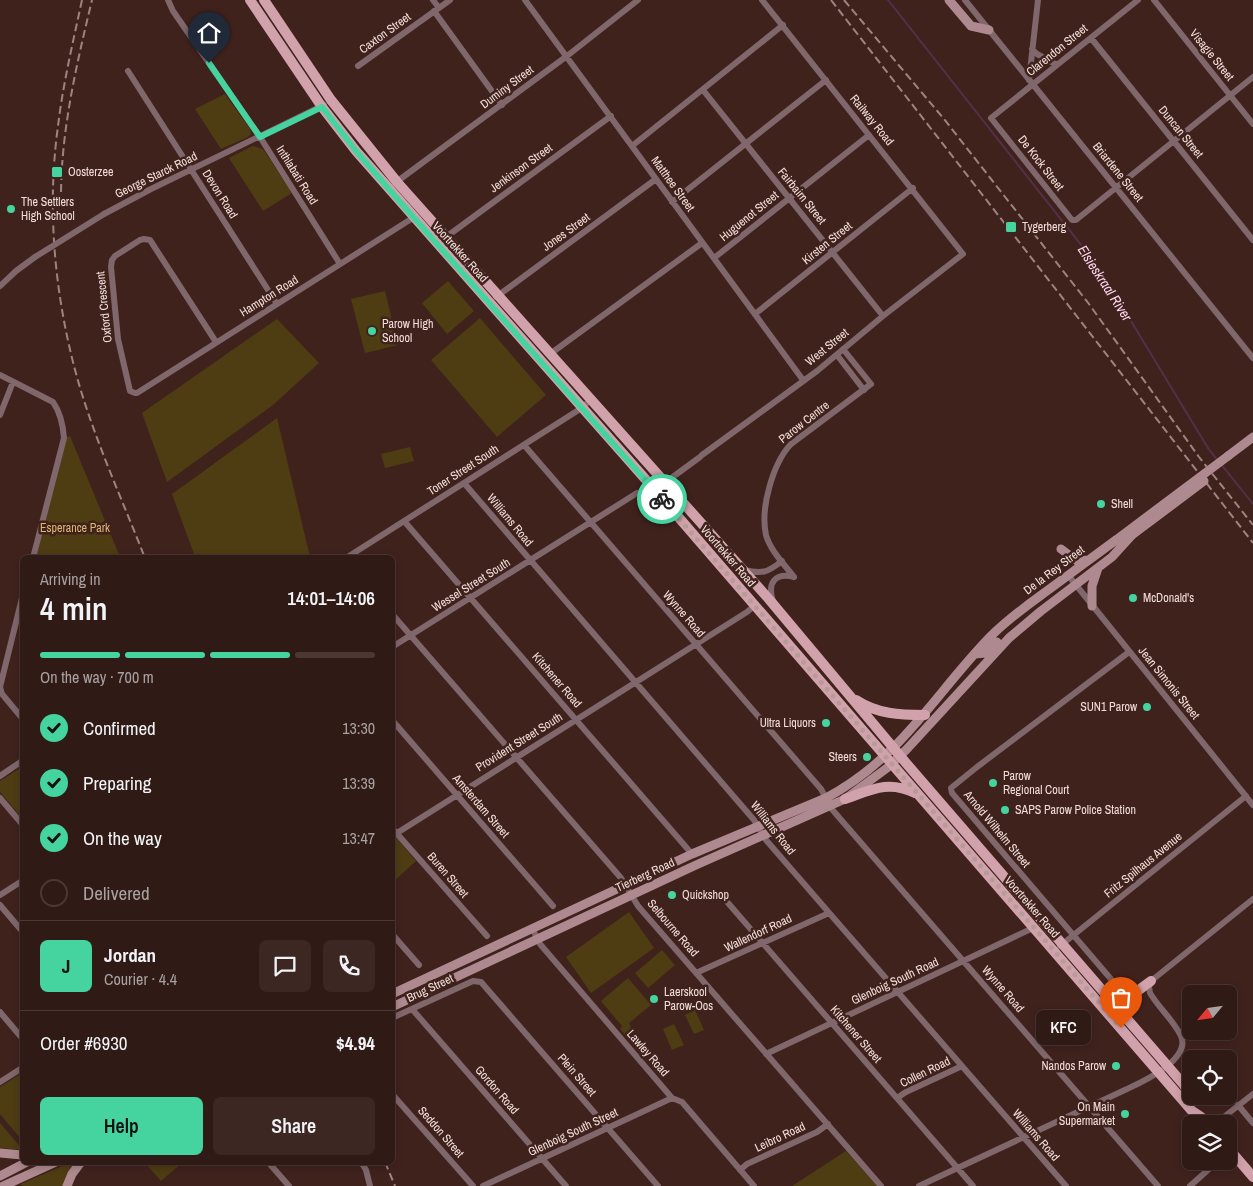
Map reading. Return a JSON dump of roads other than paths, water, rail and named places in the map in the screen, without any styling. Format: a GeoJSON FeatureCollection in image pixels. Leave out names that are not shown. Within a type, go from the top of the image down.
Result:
{"type":"FeatureCollection","features":[{"type":"Feature","properties":{"kind":"main road","name":"Voortrekker Road"},"geometry":{"type":"LineString","coordinates":[[250,0],[322,107],[388,189],[655,490],[1033,928],[1182,1087]]}},
{"type":"Feature","properties":{"kind":"main road","name":"Voortrekker Road"},"geometry":{"type":"LineString","coordinates":[[264,0],[331,100],[397,182],[774,605],[896,752],[1103,991],[1163,1069],[1192,1111],[1197,1115]]}},
{"type":"Feature","properties":{"kind":"main road"},"geometry":{"type":"LineString","coordinates":[[949,0],[971,26],[989,30]]}},
{"type":"Feature","properties":{"kind":"main road","name":"De la Rey Street"},"geometry":{"type":"LineString","coordinates":[[896,752],[1009,638],[1112,556],[1132,535],[1229,459],[1253,437]]}},
{"type":"Feature","properties":{"kind":"main road","name":"De la Rey Street"},"geometry":{"type":"LineString","coordinates":[[896,752],[975,654],[1004,624],[1116,540],[1229,459],[1253,445]]}},
{"type":"Feature","properties":{"kind":"main road"},"geometry":{"type":"LineString","coordinates":[[1061,549],[1076,561],[1089,560]]}},
{"type":"Feature","properties":{"kind":"main road"},"geometry":{"type":"LineString","coordinates":[[1092,606],[1092,586],[1098,567]]}},
{"type":"Feature","properties":{"kind":"main road"},"geometry":{"type":"LineString","coordinates":[[975,654],[985,653],[1013,626],[1026,617],[1041,611]]}},
{"type":"Feature","properties":{"kind":"main road"},"geometry":{"type":"LineString","coordinates":[[847,694],[866,706],[879,711],[925,715]]}},
{"type":"Feature","properties":{"kind":"main road","name":"Tierberg Road"},"geometry":{"type":"LineString","coordinates":[[395,1006],[631,896],[845,800],[896,752]]}},
{"type":"Feature","properties":{"kind":"main road","name":"Tierberg Road"},"geometry":{"type":"LineString","coordinates":[[395,993],[692,854],[826,798],[888,760]]}},
{"type":"Feature","properties":{"kind":"main road"},"geometry":{"type":"LineString","coordinates":[[845,800],[868,791],[889,786],[903,788],[918,795]]}},
{"type":"Feature","properties":{"kind":"main road"},"geometry":{"type":"LineString","coordinates":[[1103,991],[1121,997],[1129,997],[1151,981]]}},
{"type":"Feature","properties":{"kind":"main road"},"geometry":{"type":"LineString","coordinates":[[0,1153],[20,1155]]}},
{"type":"Feature","properties":{"kind":"main road"},"geometry":{"type":"LineString","coordinates":[[1237,1159],[1253,1177]]}},
{"type":"Feature","properties":{"kind":"main road"},"geometry":{"type":"LineString","coordinates":[[20,1165],[1,1174],[10,1185],[50,1165]]}},
{"type":"Feature","properties":{"kind":"main road"},"geometry":{"type":"LineString","coordinates":[[67,1186],[79,1165]]}},
{"type":"Feature","properties":{"kind":"street","name":"Inthlabati Road"},"geometry":{"type":"LineString","coordinates":[[168,0],[173,11],[260,137],[340,264]]}},
{"type":"Feature","properties":{"kind":"street"},"geometry":{"type":"LineString","coordinates":[[433,0],[437,10],[502,105]]}},
{"type":"Feature","properties":{"kind":"street","name":"Caxton Street"},"geometry":{"type":"LineString","coordinates":[[358,66],[450,0]]}},
{"type":"Feature","properties":{"kind":"street","name":"Matthee Street"},"geometry":{"type":"LineString","coordinates":[[525,0],[803,380]]}},
{"type":"Feature","properties":{"kind":"street","name":"Duminy Street"},"geometry":{"type":"LineString","coordinates":[[388,189],[567,56],[638,0]]}},
{"type":"Feature","properties":{"kind":"street","name":"Railway Road"},"geometry":{"type":"LineString","coordinates":[[762,0],[964,254]]}},
{"type":"Feature","properties":{"kind":"street","name":"Briardene Street"},"geometry":{"type":"LineString","coordinates":[[965,0],[1253,358]]}},
{"type":"Feature","properties":{"kind":"street"},"geometry":{"type":"LineString","coordinates":[[1031,82],[1032,49],[1038,0]]}},
{"type":"Feature","properties":{"kind":"street","name":"Clarendon Street"},"geometry":{"type":"LineString","coordinates":[[991,118],[1031,82],[1057,65],[1138,0]]}},
{"type":"Feature","properties":{"kind":"street","name":"Visagie Street"},"geometry":{"type":"LineString","coordinates":[[1154,0],[1253,124]]}},
{"type":"Feature","properties":{"kind":"street"},"geometry":{"type":"LineString","coordinates":[[632,146],[783,25]]}},
{"type":"Feature","properties":{"kind":"street","name":"Duncan Street"},"geometry":{"type":"LineString","coordinates":[[1091,38],[1253,240]]}},
{"type":"Feature","properties":{"kind":"street"},"geometry":{"type":"LineString","coordinates":[[1032,49],[1037,54],[1057,65]]}},
{"type":"Feature","properties":{"kind":"street","name":"Devon Road"},"geometry":{"type":"LineString","coordinates":[[128,71],[276,304]]}},
{"type":"Feature","properties":{"kind":"street"},"geometry":{"type":"LineString","coordinates":[[1116,188],[1253,77]]}},
{"type":"Feature","properties":{"kind":"street"},"geometry":{"type":"LineString","coordinates":[[672,202],[826,80]]}},
{"type":"Feature","properties":{"kind":"street","name":"Fairbairn Street"},"geometry":{"type":"LineString","coordinates":[[704,90],[883,316]]}},
{"type":"Feature","properties":{"kind":"street","name":"George Starck Road"},"geometry":{"type":"LineString","coordinates":[[0,286],[35,257],[104,214],[151,188],[322,107],[331,100]]}},
{"type":"Feature","properties":{"kind":"street","name":"Jenkinson Street"},"geometry":{"type":"LineString","coordinates":[[446,237],[611,116]]}},
{"type":"Feature","properties":{"kind":"street","name":"De Kock Street"},"geometry":{"type":"LineString","coordinates":[[991,118],[1073,221],[1116,188]]}},
{"type":"Feature","properties":{"kind":"street","name":"Huguenot Street"},"geometry":{"type":"LineString","coordinates":[[714,258],[869,134]]}},
{"type":"Feature","properties":{"kind":"street","name":"Jones Street"},"geometry":{"type":"LineString","coordinates":[[489,303],[656,179]]}},
{"type":"Feature","properties":{"kind":"street","name":"Kirsten Street"},"geometry":{"type":"LineString","coordinates":[[755,314],[913,188]]}},
{"type":"Feature","properties":{"kind":"street","name":"Hampton Road"},"geometry":{"type":"LineString","coordinates":[[137,392],[413,218]]}},
{"type":"Feature","properties":{"kind":"street","name":"Oxford Crescent"},"geometry":{"type":"LineString","coordinates":[[137,392],[133,393],[130,390],[119,345],[110,267],[115,256],[140,240],[144,238],[150,240],[155,246],[216,342]]}},
{"type":"Feature","properties":{"kind":"street","name":"Huguenot Street"},"geometry":{"type":"LineString","coordinates":[[550,354],[702,243]]}},
{"type":"Feature","properties":{"kind":"street","name":"West Street"},"geometry":{"type":"LineString","coordinates":[[655,490],[837,355],[883,316],[964,254]]}},
{"type":"Feature","properties":{"kind":"street","name":"Parow Centre"},"geometry":{"type":"LineString","coordinates":[[774,605],[770,588],[773,581],[778,576],[785,574],[794,577],[776,554],[766,536],[765,520],[768,492],[778,462],[784,451],[791,444],[871,384],[843,349]]}},
{"type":"Feature","properties":{"kind":"street"},"geometry":{"type":"LineString","coordinates":[[837,355],[864,390]]}},
{"type":"Feature","properties":{"kind":"street"},"geometry":{"type":"LineString","coordinates":[[0,375],[50,400],[58,410],[64,438],[34,555]]}},
{"type":"Feature","properties":{"kind":"street"},"geometry":{"type":"LineString","coordinates":[[0,415],[14,382]]}},
{"type":"Feature","properties":{"kind":"street","name":"Toner Street South"},"geometry":{"type":"LineString","coordinates":[[351,555],[591,400]]}},
{"type":"Feature","properties":{"kind":"street","name":"Wynne Road"},"geometry":{"type":"LineString","coordinates":[[524,445],[823,792],[826,798]]}},
{"type":"Feature","properties":{"kind":"street","name":"Williams Road"},"geometry":{"type":"LineString","coordinates":[[464,483],[758,826],[764,836],[829,913],[1066,1186]]}},
{"type":"Feature","properties":{"kind":"street","name":"Wessel Street South"},"geometry":{"type":"LineString","coordinates":[[395,646],[638,493]]}},
{"type":"Feature","properties":{"kind":"street","name":"Kitchener Road"},"geometry":{"type":"LineString","coordinates":[[404,521],[692,854]]}},
{"type":"Feature","properties":{"kind":"street"},"geometry":{"type":"LineString","coordinates":[[773,568],[776,554]]}},
{"type":"Feature","properties":{"kind":"street"},"geometry":{"type":"LineString","coordinates":[[742,569],[760,572],[773,568],[782,561]]}},
{"type":"Feature","properties":{"kind":"street","name":"Jean Simonis Street"},"geometry":{"type":"LineString","coordinates":[[1068,575],[1253,805]]}},
{"type":"Feature","properties":{"kind":"street","name":"Provident Street South"},"geometry":{"type":"LineString","coordinates":[[395,830],[517,758],[754,606]]}},
{"type":"Feature","properties":{"kind":"street"},"geometry":{"type":"LineString","coordinates":[[20,611],[0,687],[2,694],[20,716]]}},
{"type":"Feature","properties":{"kind":"street","name":"Selbourne Road"},"geometry":{"type":"LineString","coordinates":[[395,617],[625,885],[631,896],[696,973],[881,1186]]}},
{"type":"Feature","properties":{"kind":"street","name":"Arnold Wilhelm Street"},"geometry":{"type":"LineString","coordinates":[[1116,985],[952,793],[951,788],[977,766],[1129,652]]}},
{"type":"Feature","properties":{"kind":"street","name":"Amsterdam Street"},"geometry":{"type":"LineString","coordinates":[[395,723],[553,906]]}},
{"type":"Feature","properties":{"kind":"street"},"geometry":{"type":"LineString","coordinates":[[0,776],[20,762]]}},
{"type":"Feature","properties":{"kind":"street","name":"Fritz Spilhaus Avenue"},"geometry":{"type":"LineString","coordinates":[[1054,951],[1246,796]]}},
{"type":"Feature","properties":{"kind":"street"},"geometry":{"type":"LineString","coordinates":[[0,798],[20,822]]}},
{"type":"Feature","properties":{"kind":"street","name":"Wynne Road"},"geometry":{"type":"LineString","coordinates":[[830,807],[1158,1186]]}},
{"type":"Feature","properties":{"kind":"street","name":"Buren Street"},"geometry":{"type":"LineString","coordinates":[[395,830],[488,936]]}},
{"type":"Feature","properties":{"kind":"street"},"geometry":{"type":"LineString","coordinates":[[0,895],[20,882]]}},
{"type":"Feature","properties":{"kind":"street","name":"Kitchener Street"},"geometry":{"type":"LineString","coordinates":[[722,896],[974,1186]]}},
{"type":"Feature","properties":{"kind":"street"},"geometry":{"type":"LineString","coordinates":[[920,1186],[1152,1077],[1163,1069],[1182,1050],[1182,1039],[1178,1030],[1150,993],[1151,981],[1253,899]]}},
{"type":"Feature","properties":{"kind":"street"},"geometry":{"type":"LineString","coordinates":[[0,905],[20,929]]}},
{"type":"Feature","properties":{"kind":"street","name":"Wallendorf Road"},"geometry":{"type":"LineString","coordinates":[[696,973],[829,913]]}},
{"type":"Feature","properties":{"kind":"street","name":"Lawley Road"},"geometry":{"type":"LineString","coordinates":[[532,928],[537,939],[672,1098],[682,1102],[754,1186]]}},
{"type":"Feature","properties":{"kind":"street","name":"Glenboig South Road"},"geometry":{"type":"LineString","coordinates":[[766,1054],[1033,928]]}},
{"type":"Feature","properties":{"kind":"street"},"geometry":{"type":"LineString","coordinates":[[395,937],[419,965]]}},
{"type":"Feature","properties":{"kind":"street","name":"Brug Street"},"geometry":{"type":"LineString","coordinates":[[395,1017],[473,981],[478,981]]}},
{"type":"Feature","properties":{"kind":"street","name":"Plein Street"},"geometry":{"type":"LineString","coordinates":[[478,981],[483,984],[658,1186]]}},
{"type":"Feature","properties":{"kind":"street","name":"Gordon Road"},"geometry":{"type":"LineString","coordinates":[[412,1009],[566,1186]]}},
{"type":"Feature","properties":{"kind":"street"},"geometry":{"type":"LineString","coordinates":[[0,1012],[20,1036]]}},
{"type":"Feature","properties":{"kind":"street","name":"Collen Road"},"geometry":{"type":"LineString","coordinates":[[897,1098],[962,1066]]}},
{"type":"Feature","properties":{"kind":"street"},"geometry":{"type":"LineString","coordinates":[[0,1082],[20,1069]]}},
{"type":"Feature","properties":{"kind":"street"},"geometry":{"type":"LineString","coordinates":[[1226,1115],[1253,1094]]}},
{"type":"Feature","properties":{"kind":"street","name":"Seddon Street"},"geometry":{"type":"LineString","coordinates":[[395,1097],[473,1186]]}},
{"type":"Feature","properties":{"kind":"street","name":"Glenboig South Street"},"geometry":{"type":"LineString","coordinates":[[483,1186],[672,1098]]}},
{"type":"Feature","properties":{"kind":"street"},"geometry":{"type":"LineString","coordinates":[[1238,1105],[1253,1124]]}},
{"type":"Feature","properties":{"kind":"street","name":"Leibro Road"},"geometry":{"type":"LineString","coordinates":[[740,1170],[747,1164],[817,1132],[828,1124]]}},
{"type":"Feature","properties":{"kind":"street"},"geometry":{"type":"LineString","coordinates":[[270,1165],[288,1186]]}},
{"type":"Feature","properties":{"kind":"street"},"geometry":{"type":"LineString","coordinates":[[363,1165],[370,1186]]}},
{"type":"Feature","properties":{"kind":"street"},"geometry":{"type":"LineString","coordinates":[[1190,1186],[1208,1170]]}},
{"type":"Feature","properties":{"kind":"waterway","name":"Elsieskraal River"},"geometry":{"type":"LineString","coordinates":[[888,0],[1097,265],[1208,448],[1218,461]]}},
{"type":"Feature","properties":{"kind":"waterway","name":"Elsieskraal River"},"geometry":{"type":"LineString","coordinates":[[1221,464],[1253,504]]}},
{"type":"Feature","properties":{"kind":"railway"},"geometry":{"type":"LineString","coordinates":[[82,0],[68,63],[55,156],[53,217],[57,277],[67,337],[81,391],[97,439],[144,555]]}},
{"type":"Feature","properties":{"kind":"railway"},"geometry":{"type":"LineString","coordinates":[[61,204],[61,178],[66,126],[92,0]]}},
{"type":"Feature","properties":{"kind":"railway"},"geometry":{"type":"LineString","coordinates":[[831,0],[1253,543]]}},
{"type":"Feature","properties":{"kind":"railway"},"geometry":{"type":"LineString","coordinates":[[844,0],[944,119],[1089,304],[1199,457],[1253,525]]}},
{"type":"Feature","properties":{"kind":"railway"},"geometry":{"type":"LineString","coordinates":[[386,1165],[395,1186]]}},
{"type":"Feature","properties":{"kind":"place","name":"Oosterzee"},"geometry":{"type":"Point","coordinates":[57,172]}},
{"type":"Feature","properties":{"kind":"place","name":"The Settlers High School"},"geometry":{"type":"Point","coordinates":[11,209]}},
{"type":"Feature","properties":{"kind":"place","name":"Tygerberg"},"geometry":{"type":"Point","coordinates":[1011,227]}},
{"type":"Feature","properties":{"kind":"place","name":"Parow High School"},"geometry":{"type":"Point","coordinates":[372,331]}},
{"type":"Feature","properties":{"kind":"place","name":"Shell"},"geometry":{"type":"Point","coordinates":[1101,504]}},
{"type":"Feature","properties":{"kind":"place","name":"McDonald's"},"geometry":{"type":"Point","coordinates":[1133,598]}},
{"type":"Feature","properties":{"kind":"place","name":"SUN1 Parow"},"geometry":{"type":"Point","coordinates":[1147,707]}},
{"type":"Feature","properties":{"kind":"place","name":"Ultra Liquors"},"geometry":{"type":"Point","coordinates":[826,723]}},
{"type":"Feature","properties":{"kind":"place","name":"Steers"},"geometry":{"type":"Point","coordinates":[867,757]}},
{"type":"Feature","properties":{"kind":"place","name":"Parow Regional Court"},"geometry":{"type":"Point","coordinates":[993,783]}},
{"type":"Feature","properties":{"kind":"place","name":"SAPS Parow Police Station"},"geometry":{"type":"Point","coordinates":[1005,810]}},
{"type":"Feature","properties":{"kind":"place","name":"Quickshop"},"geometry":{"type":"Point","coordinates":[672,895]}},
{"type":"Feature","properties":{"kind":"place","name":"Laerskool Parow-Oos"},"geometry":{"type":"Point","coordinates":[654,999]}},
{"type":"Feature","properties":{"kind":"place","name":"KFC"},"geometry":{"type":"Point","coordinates":[1121,1028]}},
{"type":"Feature","properties":{"kind":"place","name":"Nandos Parow"},"geometry":{"type":"Point","coordinates":[1116,1066]}},
{"type":"Feature","properties":{"kind":"place","name":"On Main Supermarket"},"geometry":{"type":"Point","coordinates":[1125,1114]}},
{"type":"Feature","properties":{"kind":"park label","name":"Esperance Park"},"geometry":{"type":"Point","coordinates":[75,528]}}]}
